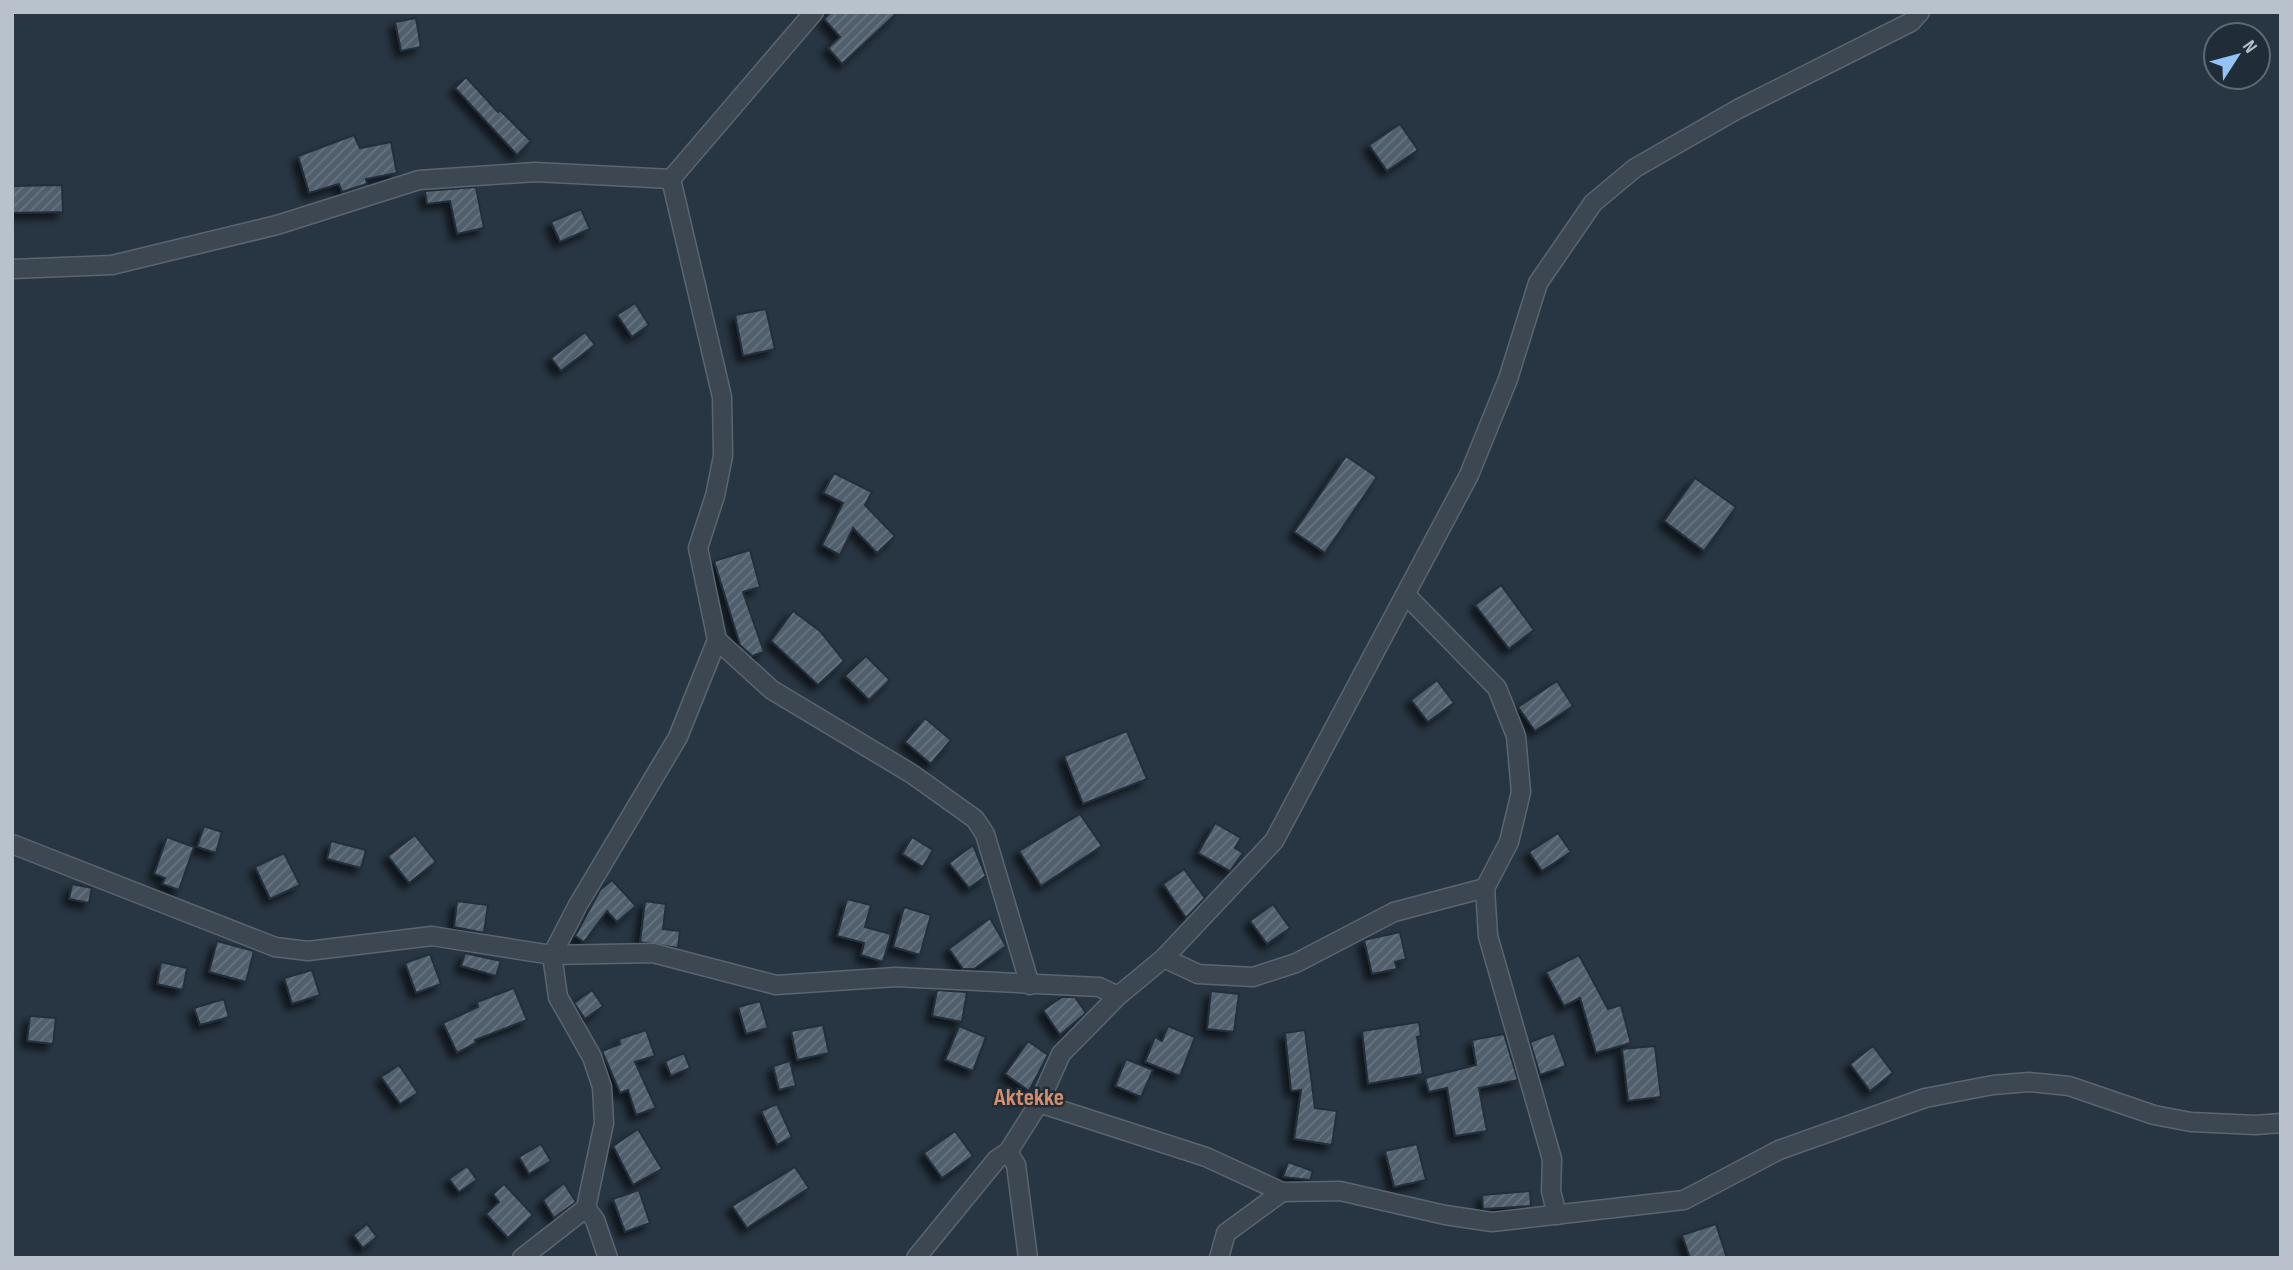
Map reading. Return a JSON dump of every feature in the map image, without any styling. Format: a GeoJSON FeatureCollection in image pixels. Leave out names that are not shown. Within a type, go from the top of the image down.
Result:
{"type":"FeatureCollection","features":[{"type":"Feature","properties":{"kind":"street"},"geometry":{"type":"LineString","coordinates":[[671,179],[814,12]]}},
{"type":"Feature","properties":{"kind":"street"},"geometry":{"type":"LineString","coordinates":[[916,1258],[997,1159],[1008,1152],[1039,1103],[1062,1054],[1118,996],[1164,958],[1274,841],[1469,475],[1508,379],[1538,284],[1593,203],[1635,168],[1738,109],[1911,22],[1920,12]]}},
{"type":"Feature","properties":{"kind":"street"},"geometry":{"type":"LineString","coordinates":[[12,269],[112,265],[277,225],[419,180],[535,172],[671,179]]}},
{"type":"Feature","properties":{"kind":"street"},"geometry":{"type":"LineString","coordinates":[[522,1258],[586,1208],[604,1123],[602,1087],[592,1056],[558,997],[552,955],[578,905],[678,737],[717,640],[698,548],[715,496],[723,456],[722,397],[671,179]]}},
{"type":"Feature","properties":{"kind":"street"},"geometry":{"type":"LineString","coordinates":[[1406,595],[1497,688],[1516,736],[1521,792],[1509,842],[1485,888],[1489,936],[1552,1159],[1551,1191],[1557,1215]]}},
{"type":"Feature","properties":{"kind":"street"},"geometry":{"type":"LineString","coordinates":[[717,640],[772,690],[912,774],[975,819],[985,834],[1030,985]]}},
{"type":"Feature","properties":{"kind":"street"},"geometry":{"type":"LineString","coordinates":[[12,844],[275,947],[308,951],[432,936],[552,955],[653,953],[776,985],[896,977],[1099,987],[1118,996]]}},
{"type":"Feature","properties":{"kind":"street"},"geometry":{"type":"LineString","coordinates":[[1164,958],[1198,974],[1253,977],[1296,963],[1394,912],[1485,888]]}},
{"type":"Feature","properties":{"kind":"street"},"geometry":{"type":"LineString","coordinates":[[1039,1103],[1206,1157],[1282,1192],[1340,1191],[1445,1215],[1492,1222],[1684,1200],[1779,1150],[1925,1098],[1993,1085],[2029,1083],[2069,1086],[2154,1115],[2191,1122],[2256,1125],[2281,1123]]}},
{"type":"Feature","properties":{"kind":"street"},"geometry":{"type":"LineString","coordinates":[[1008,1152],[1016,1165],[1028,1258]]}},
{"type":"Feature","properties":{"kind":"street"},"geometry":{"type":"LineString","coordinates":[[1219,1258],[1226,1233],[1282,1192]]}},
{"type":"Feature","properties":{"kind":"street"},"geometry":{"type":"LineString","coordinates":[[586,1208],[595,1220],[608,1258]]}},
{"type":"Feature","properties":{"kind":"building"},"geometry":{"type":"Polygon","coordinates":[[[831,12],[898,12],[842,64],[828,48],[840,37],[824,19],[831,12]]]}},
{"type":"Feature","properties":{"kind":"building"},"geometry":{"type":"Polygon","coordinates":[[[416,18],[421,47],[401,51],[395,22],[416,18]]]}},
{"type":"Feature","properties":{"kind":"building"},"geometry":{"type":"Polygon","coordinates":[[[466,77],[498,112],[500,110],[531,141],[517,155],[455,88],[466,77]]]}},
{"type":"Feature","properties":{"kind":"building"},"geometry":{"type":"Polygon","coordinates":[[[1400,124],[1418,150],[1387,171],[1369,145],[1400,124]]]}},
{"type":"Feature","properties":{"kind":"building"},"geometry":{"type":"Polygon","coordinates":[[[354,135],[360,148],[391,142],[397,173],[366,179],[367,184],[342,192],[339,184],[309,193],[298,156],[354,135]]]}},
{"type":"Feature","properties":{"kind":"building"},"geometry":{"type":"Polygon","coordinates":[[[62,185],[63,212],[12,213],[12,186],[62,185]]]}},
{"type":"Feature","properties":{"kind":"building"},"geometry":{"type":"Polygon","coordinates":[[[476,187],[484,228],[457,234],[450,201],[427,204],[425,191],[476,187]]]}},
{"type":"Feature","properties":{"kind":"building"},"geometry":{"type":"Polygon","coordinates":[[[581,209],[590,229],[560,242],[551,222],[581,209]]]}},
{"type":"Feature","properties":{"kind":"building"},"geometry":{"type":"Polygon","coordinates":[[[635,303],[649,325],[632,337],[617,315],[635,303]]]}},
{"type":"Feature","properties":{"kind":"building"},"geometry":{"type":"Polygon","coordinates":[[[766,309],[775,349],[743,356],[735,315],[766,309]]]}},
{"type":"Feature","properties":{"kind":"building"},"geometry":{"type":"Polygon","coordinates":[[[585,332],[595,345],[561,371],[551,358],[585,332]]]}},
{"type":"Feature","properties":{"kind":"building"},"geometry":{"type":"Polygon","coordinates":[[[1346,456],[1377,477],[1325,553],[1294,532],[1346,456]]]}},
{"type":"Feature","properties":{"kind":"building"},"geometry":{"type":"Polygon","coordinates":[[[834,473],[872,492],[865,505],[895,536],[877,553],[853,528],[840,555],[822,545],[843,503],[823,493],[834,473]]]}},
{"type":"Feature","properties":{"kind":"building"},"geometry":{"type":"Polygon","coordinates":[[[1695,478],[1736,507],[1704,551],[1664,521],[1695,478]]]}},
{"type":"Feature","properties":{"kind":"building"},"geometry":{"type":"Polygon","coordinates":[[[750,550],[760,587],[743,592],[764,652],[752,656],[740,645],[714,561],[750,550]]]}},
{"type":"Feature","properties":{"kind":"building"},"geometry":{"type":"Polygon","coordinates":[[[1501,585],[1534,630],[1509,649],[1475,605],[1501,585]]]}},
{"type":"Feature","properties":{"kind":"building"},"geometry":{"type":"Polygon","coordinates":[[[793,611],[820,631],[844,661],[818,685],[771,641],[793,611]]]}},
{"type":"Feature","properties":{"kind":"building"},"geometry":{"type":"Polygon","coordinates":[[[866,656],[890,680],[869,700],[845,676],[866,656]]]}},
{"type":"Feature","properties":{"kind":"building"},"geometry":{"type":"Polygon","coordinates":[[[1437,680],[1454,703],[1428,722],[1411,700],[1437,680]]]}},
{"type":"Feature","properties":{"kind":"building"},"geometry":{"type":"Polygon","coordinates":[[[1557,681],[1573,706],[1535,731],[1518,707],[1557,681]]]}},
{"type":"Feature","properties":{"kind":"building"},"geometry":{"type":"Polygon","coordinates":[[[925,718],[951,740],[931,764],[905,742],[925,718]]]}},
{"type":"Feature","properties":{"kind":"building"},"geometry":{"type":"Polygon","coordinates":[[[1127,731],[1147,779],[1083,804],[1064,756],[1127,731]]]}},
{"type":"Feature","properties":{"kind":"building"},"geometry":{"type":"Polygon","coordinates":[[[1080,814],[1102,846],[1041,886],[1019,851],[1080,814]]]}},
{"type":"Feature","properties":{"kind":"building"},"geometry":{"type":"Polygon","coordinates":[[[1215,823],[1241,838],[1235,848],[1243,853],[1230,871],[1198,853],[1215,823]]]}},
{"type":"Feature","properties":{"kind":"building"},"geometry":{"type":"Polygon","coordinates":[[[204,826],[222,832],[216,853],[197,847],[204,826]]]}},
{"type":"Feature","properties":{"kind":"building"},"geometry":{"type":"Polygon","coordinates":[[[1558,833],[1571,852],[1542,871],[1529,852],[1558,833]]]}},
{"type":"Feature","properties":{"kind":"building"},"geometry":{"type":"Polygon","coordinates":[[[415,835],[436,862],[409,883],[388,856],[415,835]]]}},
{"type":"Feature","properties":{"kind":"building"},"geometry":{"type":"Polygon","coordinates":[[[167,837],[194,847],[179,890],[162,884],[165,878],[154,874],[167,837]]]}},
{"type":"Feature","properties":{"kind":"building"},"geometry":{"type":"Polygon","coordinates":[[[912,837],[933,850],[923,867],[902,854],[912,837]]]}},
{"type":"Feature","properties":{"kind":"building"},"geometry":{"type":"Polygon","coordinates":[[[331,841],[366,850],[361,868],[327,859],[331,841]]]}},
{"type":"Feature","properties":{"kind":"building"},"geometry":{"type":"Polygon","coordinates":[[[973,845],[986,876],[969,888],[949,863],[973,845]]]}},
{"type":"Feature","properties":{"kind":"building"},"geometry":{"type":"Polygon","coordinates":[[[284,853],[300,885],[270,899],[255,867],[284,853]]]}},
{"type":"Feature","properties":{"kind":"building"},"geometry":{"type":"Polygon","coordinates":[[[1184,869],[1205,898],[1186,918],[1163,884],[1184,869]]]}},
{"type":"Feature","properties":{"kind":"building"},"geometry":{"type":"Polygon","coordinates":[[[612,880],[636,906],[617,922],[607,911],[584,942],[575,936],[600,890],[612,880]]]}},
{"type":"Feature","properties":{"kind":"building"},"geometry":{"type":"Polygon","coordinates":[[[72,884],[92,888],[89,903],[69,899],[72,884]]]}},
{"type":"Feature","properties":{"kind":"building"},"geometry":{"type":"Polygon","coordinates":[[[847,899],[871,905],[865,927],[891,934],[883,962],[861,955],[864,943],[837,936],[847,899]]]}},
{"type":"Feature","properties":{"kind":"building"},"geometry":{"type":"Polygon","coordinates":[[[457,901],[488,905],[484,933],[454,927],[457,901]]]}},
{"type":"Feature","properties":{"kind":"building"},"geometry":{"type":"Polygon","coordinates":[[[645,901],[666,904],[663,929],[680,931],[678,948],[640,942],[645,901]]]}},
{"type":"Feature","properties":{"kind":"building"},"geometry":{"type":"Polygon","coordinates":[[[1273,904],[1290,928],[1267,944],[1250,921],[1273,904]]]}},
{"type":"Feature","properties":{"kind":"building"},"geometry":{"type":"Polygon","coordinates":[[[904,907],[931,915],[920,955],[893,947],[904,907]]]}},
{"type":"Feature","properties":{"kind":"building"},"geometry":{"type":"Polygon","coordinates":[[[990,918],[1006,946],[974,969],[963,969],[949,949],[990,918]]]}},
{"type":"Feature","properties":{"kind":"building"},"geometry":{"type":"Polygon","coordinates":[[[1400,932],[1406,959],[1395,962],[1397,969],[1372,974],[1364,940],[1400,932]]]}},
{"type":"Feature","properties":{"kind":"building"},"geometry":{"type":"Polygon","coordinates":[[[217,941],[254,951],[246,982],[209,972],[217,941]]]}},
{"type":"Feature","properties":{"kind":"building"},"geometry":{"type":"Polygon","coordinates":[[[465,953],[501,961],[496,976],[461,966],[465,953]]]}},
{"type":"Feature","properties":{"kind":"building"},"geometry":{"type":"Polygon","coordinates":[[[430,954],[441,984],[416,993],[405,963],[430,954]]]}},
{"type":"Feature","properties":{"kind":"building"},"geometry":{"type":"Polygon","coordinates":[[[1579,955],[1608,1009],[1621,1005],[1631,1043],[1596,1053],[1580,998],[1564,1006],[1546,972],[1579,955]]]}},
{"type":"Feature","properties":{"kind":"building"},"geometry":{"type":"Polygon","coordinates":[[[161,962],[187,968],[183,990],[157,984],[161,962]]]}},
{"type":"Feature","properties":{"kind":"building"},"geometry":{"type":"Polygon","coordinates":[[[312,970],[320,995],[292,1004],[284,978],[312,970]]]}},
{"type":"Feature","properties":{"kind":"building"},"geometry":{"type":"Polygon","coordinates":[[[514,988],[527,1020],[475,1040],[476,1043],[457,1053],[443,1023],[478,1007],[477,1002],[514,988]]]}},
{"type":"Feature","properties":{"kind":"building"},"geometry":{"type":"Polygon","coordinates":[[[592,990],[603,1006],[585,1019],[574,1003],[592,990]]]}},
{"type":"Feature","properties":{"kind":"building"},"geometry":{"type":"Polygon","coordinates":[[[937,990],[967,992],[962,1022],[932,1016],[937,990]]]}},
{"type":"Feature","properties":{"kind":"building"},"geometry":{"type":"Polygon","coordinates":[[[1211,991],[1239,994],[1234,1032],[1207,1029],[1211,991]]]}},
{"type":"Feature","properties":{"kind":"building"},"geometry":{"type":"Polygon","coordinates":[[[1062,997],[1075,997],[1086,1013],[1060,1035],[1043,1010],[1062,997]]]}},
{"type":"Feature","properties":{"kind":"building"},"geometry":{"type":"Polygon","coordinates":[[[224,999],[229,1017],[200,1025],[194,1008],[224,999]]]}},
{"type":"Feature","properties":{"kind":"building"},"geometry":{"type":"Polygon","coordinates":[[[760,1001],[768,1028],[746,1034],[738,1007],[760,1001]]]}},
{"type":"Feature","properties":{"kind":"building"},"geometry":{"type":"Polygon","coordinates":[[[30,1016],[56,1018],[53,1044],[27,1041],[30,1016]]]}},
{"type":"Feature","properties":{"kind":"building"},"geometry":{"type":"Polygon","coordinates":[[[1419,1022],[1421,1036],[1417,1037],[1423,1074],[1368,1084],[1362,1031],[1419,1022]]]}},
{"type":"Feature","properties":{"kind":"building"},"geometry":{"type":"Polygon","coordinates":[[[823,1025],[829,1053],[797,1060],[791,1031],[823,1025]]]}},
{"type":"Feature","properties":{"kind":"building"},"geometry":{"type":"Polygon","coordinates":[[[959,1026],[986,1037],[973,1071],[945,1060],[959,1026]]]}},
{"type":"Feature","properties":{"kind":"building"},"geometry":{"type":"Polygon","coordinates":[[[1168,1026],[1195,1037],[1180,1076],[1145,1062],[1155,1037],[1162,1041],[1168,1026]]]}},
{"type":"Feature","properties":{"kind":"building"},"geometry":{"type":"Polygon","coordinates":[[[646,1030],[655,1056],[635,1062],[656,1108],[636,1115],[628,1090],[620,1093],[602,1051],[620,1044],[619,1039],[646,1030]]]}},
{"type":"Feature","properties":{"kind":"building"},"geometry":{"type":"Polygon","coordinates":[[[1305,1030],[1315,1108],[1337,1111],[1332,1145],[1294,1139],[1301,1090],[1291,1091],[1285,1033],[1305,1030]]]}},
{"type":"Feature","properties":{"kind":"building"},"geometry":{"type":"Polygon","coordinates":[[[1554,1033],[1566,1066],[1540,1075],[1530,1042],[1554,1033]]]}},
{"type":"Feature","properties":{"kind":"building"},"geometry":{"type":"Polygon","coordinates":[[[1504,1034],[1518,1080],[1479,1088],[1487,1131],[1455,1136],[1447,1088],[1429,1092],[1425,1078],[1476,1065],[1472,1040],[1504,1034]]]}},
{"type":"Feature","properties":{"kind":"building"},"geometry":{"type":"Polygon","coordinates":[[[1028,1041],[1048,1055],[1029,1091],[1005,1074],[1028,1041]]]}},
{"type":"Feature","properties":{"kind":"building"},"geometry":{"type":"Polygon","coordinates":[[[1655,1046],[1661,1097],[1628,1101],[1622,1049],[1655,1046]]]}},
{"type":"Feature","properties":{"kind":"building"},"geometry":{"type":"Polygon","coordinates":[[[1873,1046],[1893,1073],[1870,1091],[1850,1064],[1873,1046]]]}},
{"type":"Feature","properties":{"kind":"building"},"geometry":{"type":"Polygon","coordinates":[[[684,1053],[690,1068],[671,1076],[665,1061],[684,1053]]]}},
{"type":"Feature","properties":{"kind":"building"},"geometry":{"type":"Polygon","coordinates":[[[1126,1059],[1153,1070],[1141,1097],[1115,1086],[1126,1059]]]}},
{"type":"Feature","properties":{"kind":"building"},"geometry":{"type":"Polygon","coordinates":[[[790,1061],[796,1086],[779,1090],[773,1066],[790,1061]]]}},
{"type":"Feature","properties":{"kind":"building"},"geometry":{"type":"Polygon","coordinates":[[[399,1065],[418,1093],[400,1104],[381,1077],[399,1065]]]}},
{"type":"Feature","properties":{"kind":"building"},"geometry":{"type":"Polygon","coordinates":[[[777,1104],[792,1137],[777,1145],[761,1111],[777,1104]]]}},
{"type":"Feature","properties":{"kind":"building"},"geometry":{"type":"Polygon","coordinates":[[[638,1129],[662,1169],[633,1185],[613,1146],[638,1129]]]}},
{"type":"Feature","properties":{"kind":"building"},"geometry":{"type":"Polygon","coordinates":[[[955,1131],[973,1156],[942,1178],[924,1153],[955,1131]]]}},
{"type":"Feature","properties":{"kind":"building"},"geometry":{"type":"Polygon","coordinates":[[[541,1144],[551,1161],[529,1174],[519,1157],[541,1144]]]}},
{"type":"Feature","properties":{"kind":"building"},"geometry":{"type":"Polygon","coordinates":[[[1417,1144],[1426,1180],[1394,1187],[1385,1151],[1417,1144]]]}},
{"type":"Feature","properties":{"kind":"building"},"geometry":{"type":"Polygon","coordinates":[[[1288,1162],[1313,1171],[1310,1180],[1283,1177],[1288,1162]]]}},
{"type":"Feature","properties":{"kind":"building"},"geometry":{"type":"Polygon","coordinates":[[[467,1166],[477,1180],[459,1192],[449,1179],[467,1166]]]}},
{"type":"Feature","properties":{"kind":"building"},"geometry":{"type":"Polygon","coordinates":[[[795,1167],[809,1188],[747,1228],[732,1206],[795,1167]]]}},
{"type":"Feature","properties":{"kind":"building"},"geometry":{"type":"Polygon","coordinates":[[[564,1183],[576,1202],[554,1218],[543,1200],[564,1183]]]}},
{"type":"Feature","properties":{"kind":"building"},"geometry":{"type":"Polygon","coordinates":[[[504,1184],[533,1215],[508,1238],[486,1214],[499,1202],[493,1194],[504,1184]]]}},
{"type":"Feature","properties":{"kind":"building"},"geometry":{"type":"Polygon","coordinates":[[[639,1190],[650,1223],[625,1232],[613,1199],[639,1190]]]}},
{"type":"Feature","properties":{"kind":"building"},"geometry":{"type":"Polygon","coordinates":[[[1530,1191],[1531,1206],[1483,1209],[1482,1195],[1530,1191]]]}},
{"type":"Feature","properties":{"kind":"building"},"geometry":{"type":"Polygon","coordinates":[[[367,1224],[377,1237],[363,1248],[353,1235],[367,1224]]]}},
{"type":"Feature","properties":{"kind":"building"},"geometry":{"type":"Polygon","coordinates":[[[1716,1224],[1727,1258],[1690,1258],[1682,1235],[1716,1224]]]}},
{"type":"Feature","properties":{"kind":"district","name":"Aktekke"},"geometry":{"type":"Point","coordinates":[1029,1097]}}]}
